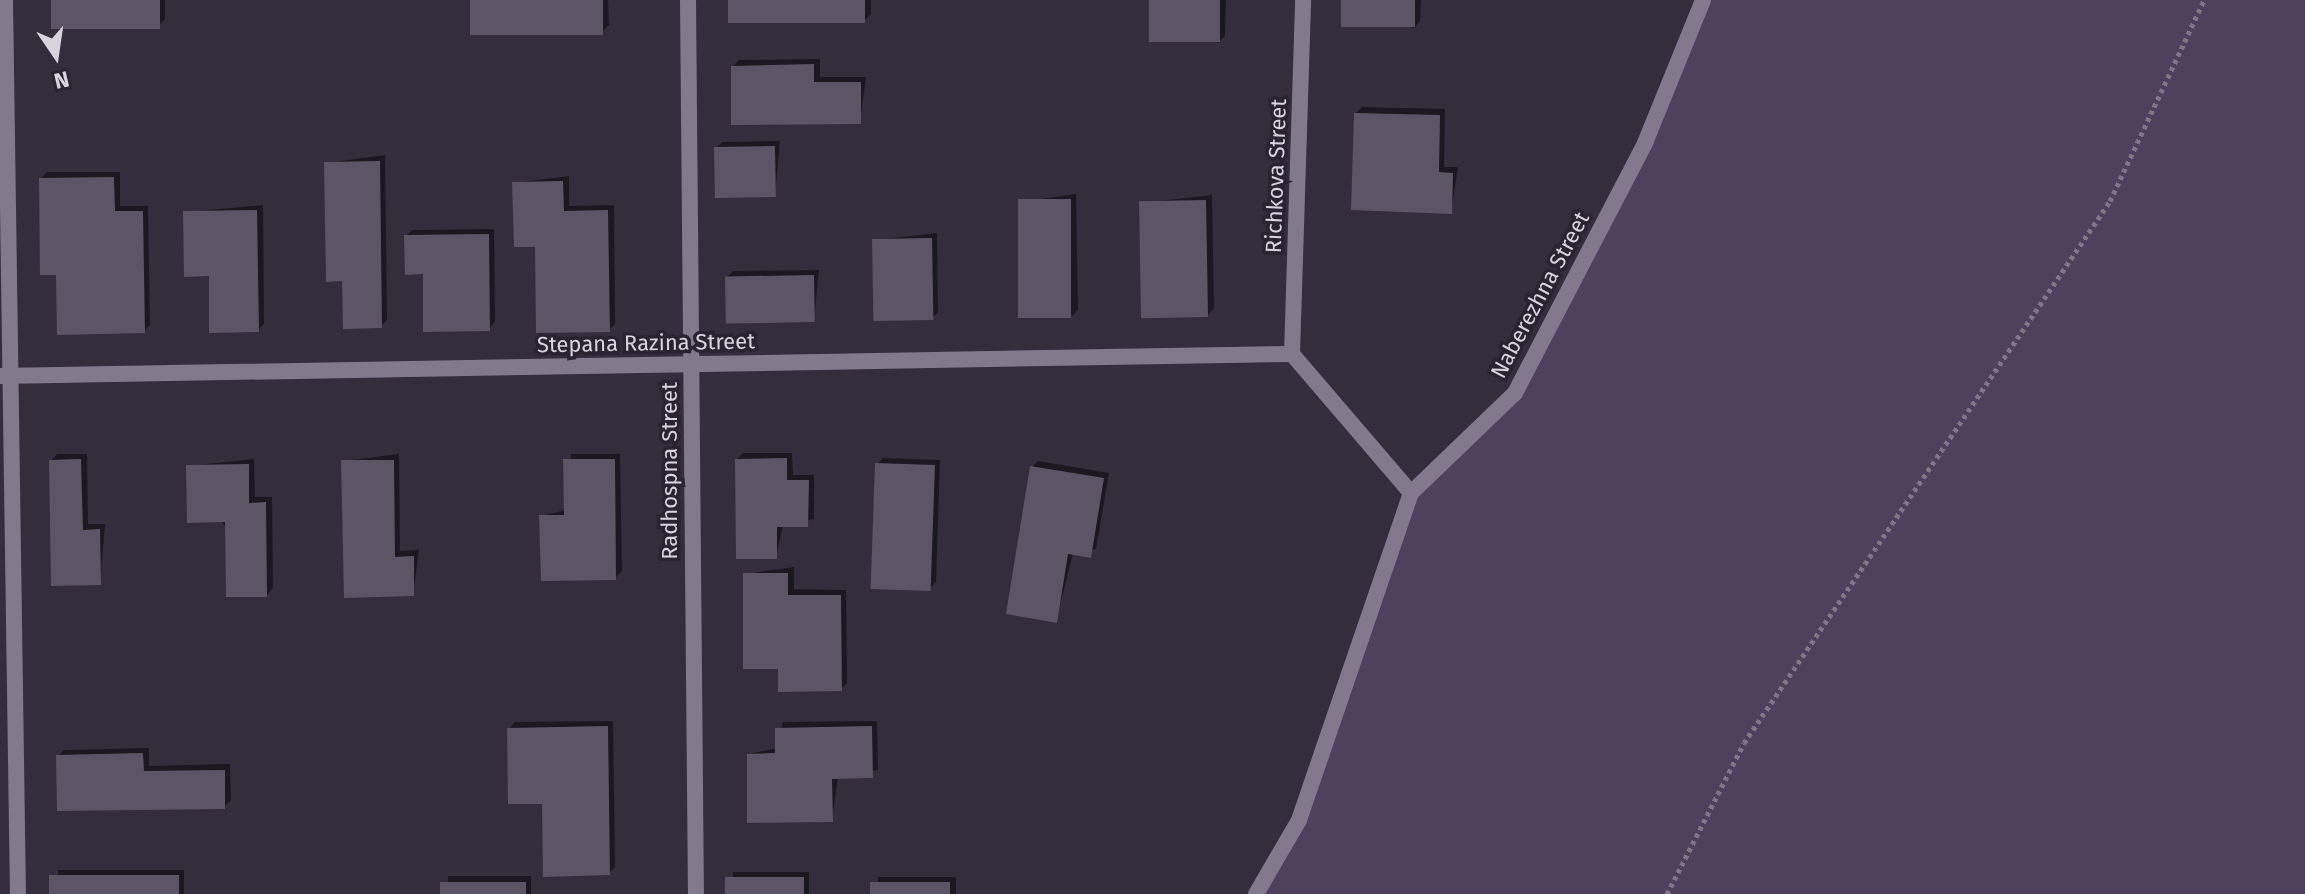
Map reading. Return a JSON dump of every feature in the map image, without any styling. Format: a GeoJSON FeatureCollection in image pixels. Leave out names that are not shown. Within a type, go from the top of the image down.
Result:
{"type":"FeatureCollection","features":[{"type":"Feature","properties":{"kind":"street"},"geometry":{"type":"LineString","coordinates":[[5,0],[5,376],[18,894]]}},
{"type":"Feature","properties":{"kind":"street","name":"Radhospna Street"},"geometry":{"type":"LineString","coordinates":[[688,0],[696,894]]}},
{"type":"Feature","properties":{"kind":"street","name":"Richkova Street"},"geometry":{"type":"LineString","coordinates":[[1292,354],[1303,0]]}},
{"type":"Feature","properties":{"kind":"street","name":"Naberezhna Street"},"geometry":{"type":"LineString","coordinates":[[1256,894],[1299,820],[1411,493],[1515,393],[1645,143],[1703,0]]}},
{"type":"Feature","properties":{"kind":"street"},"geometry":{"type":"LineString","coordinates":[[1292,354],[1411,493]]}},
{"type":"Feature","properties":{"kind":"street","name":"Stepana Razina Street"},"geometry":{"type":"LineString","coordinates":[[5,376],[1292,354]]}},
{"type":"Feature","properties":{"kind":"path"},"geometry":{"type":"LineString","coordinates":[[1667,894],[1744,743],[2110,201],[2204,0]]}},
{"type":"Feature","properties":{"kind":"shaded area"},"geometry":{"type":"Polygon","coordinates":[[[1703,0],[2305,0],[2305,894],[1256,894],[1299,820],[1411,493],[1515,393],[1645,143],[1703,0]]]}},
{"type":"Feature","properties":{"kind":"building"},"geometry":{"type":"Polygon","coordinates":[[[51,0],[160,0],[160,29],[51,29],[51,0]]]}},
{"type":"Feature","properties":{"kind":"building"},"geometry":{"type":"Polygon","coordinates":[[[470,0],[603,0],[603,35],[470,35],[470,0]]]}},
{"type":"Feature","properties":{"kind":"building"},"geometry":{"type":"Polygon","coordinates":[[[728,0],[865,0],[865,23],[728,23],[728,0]]]}},
{"type":"Feature","properties":{"kind":"building"},"geometry":{"type":"Polygon","coordinates":[[[1149,0],[1220,0],[1220,42],[1149,42],[1149,0]]]}},
{"type":"Feature","properties":{"kind":"building"},"geometry":{"type":"Polygon","coordinates":[[[1341,0],[1415,0],[1415,27],[1341,27],[1341,0]]]}},
{"type":"Feature","properties":{"kind":"building"},"geometry":{"type":"Polygon","coordinates":[[[814,64],[814,82],[861,82],[861,124],[731,125],[731,66],[814,64]]]}},
{"type":"Feature","properties":{"kind":"building"},"geometry":{"type":"Polygon","coordinates":[[[1354,113],[1440,115],[1439,172],[1453,173],[1452,214],[1351,210],[1354,113]]]}},
{"type":"Feature","properties":{"kind":"building"},"geometry":{"type":"Polygon","coordinates":[[[775,146],[776,197],[715,198],[714,147],[775,146]]]}},
{"type":"Feature","properties":{"kind":"building"},"geometry":{"type":"Polygon","coordinates":[[[380,161],[382,328],[343,329],[342,281],[326,282],[324,162],[380,161]]]}},
{"type":"Feature","properties":{"kind":"building"},"geometry":{"type":"Polygon","coordinates":[[[114,177],[115,211],[143,211],[145,333],[57,335],[56,275],[40,275],[39,178],[114,177]]]}},
{"type":"Feature","properties":{"kind":"building"},"geometry":{"type":"Polygon","coordinates":[[[563,181],[564,211],[608,210],[610,332],[536,333],[535,247],[514,247],[512,182],[563,181]]]}},
{"type":"Feature","properties":{"kind":"building"},"geometry":{"type":"Polygon","coordinates":[[[1018,199],[1071,199],[1071,318],[1018,318],[1018,199]]]}},
{"type":"Feature","properties":{"kind":"building"},"geometry":{"type":"Polygon","coordinates":[[[1206,200],[1208,317],[1141,318],[1139,201],[1206,200]]]}},
{"type":"Feature","properties":{"kind":"building"},"geometry":{"type":"Polygon","coordinates":[[[257,210],[259,332],[209,333],[209,276],[184,277],[183,211],[257,210]]]}},
{"type":"Feature","properties":{"kind":"building"},"geometry":{"type":"Polygon","coordinates":[[[489,234],[490,331],[423,332],[423,274],[405,275],[404,235],[489,234]]]}},
{"type":"Feature","properties":{"kind":"building"},"geometry":{"type":"Polygon","coordinates":[[[932,238],[933,320],[873,321],[872,239],[932,238]]]}},
{"type":"Feature","properties":{"kind":"building"},"geometry":{"type":"Polygon","coordinates":[[[814,275],[815,322],[726,324],[725,277],[814,275]]]}},
{"type":"Feature","properties":{"kind":"building"},"geometry":{"type":"Polygon","coordinates":[[[787,458],[787,480],[809,480],[808,527],[777,527],[777,559],[736,559],[735,459],[787,458]]]}},
{"type":"Feature","properties":{"kind":"building"},"geometry":{"type":"Polygon","coordinates":[[[81,459],[83,530],[100,529],[101,585],[51,586],[49,460],[81,459]]]}},
{"type":"Feature","properties":{"kind":"building"},"geometry":{"type":"Polygon","coordinates":[[[563,459],[615,459],[616,580],[541,581],[539,515],[564,515],[563,459]]]}},
{"type":"Feature","properties":{"kind":"building"},"geometry":{"type":"Polygon","coordinates":[[[341,460],[394,460],[395,557],[414,556],[414,596],[344,598],[341,460]]]}},
{"type":"Feature","properties":{"kind":"building"},"geometry":{"type":"Polygon","coordinates":[[[875,463],[935,465],[931,591],[871,589],[875,463]]]}},
{"type":"Feature","properties":{"kind":"building"},"geometry":{"type":"Polygon","coordinates":[[[249,464],[249,503],[266,502],[267,597],[226,597],[225,522],[187,523],[186,465],[249,464]]]}},
{"type":"Feature","properties":{"kind":"building"},"geometry":{"type":"Polygon","coordinates":[[[1030,466],[1104,478],[1091,558],[1068,554],[1057,623],[1006,614],[1030,466]]]}},
{"type":"Feature","properties":{"kind":"building"},"geometry":{"type":"Polygon","coordinates":[[[743,573],[788,573],[788,595],[841,595],[842,691],[778,692],[778,669],[743,669],[743,573]]]}},
{"type":"Feature","properties":{"kind":"building"},"geometry":{"type":"Polygon","coordinates":[[[608,726],[610,875],[543,877],[542,804],[508,804],[507,728],[608,726]]]}},
{"type":"Feature","properties":{"kind":"building"},"geometry":{"type":"Polygon","coordinates":[[[872,726],[873,778],[832,779],[833,822],[747,823],[747,754],[775,753],[775,728],[872,726]]]}},
{"type":"Feature","properties":{"kind":"building"},"geometry":{"type":"Polygon","coordinates":[[[143,753],[144,771],[225,770],[225,809],[57,811],[56,755],[143,753]]]}},
{"type":"Feature","properties":{"kind":"building"},"geometry":{"type":"Polygon","coordinates":[[[49,875],[179,875],[179,894],[49,894],[49,875]]]}},
{"type":"Feature","properties":{"kind":"building"},"geometry":{"type":"Polygon","coordinates":[[[725,877],[804,877],[804,894],[725,894],[725,877]]]}},
{"type":"Feature","properties":{"kind":"building"},"geometry":{"type":"Polygon","coordinates":[[[440,882],[526,882],[526,894],[440,894],[440,882]]]}},
{"type":"Feature","properties":{"kind":"building"},"geometry":{"type":"Polygon","coordinates":[[[870,882],[950,882],[950,894],[870,894],[870,882]]]}}]}
